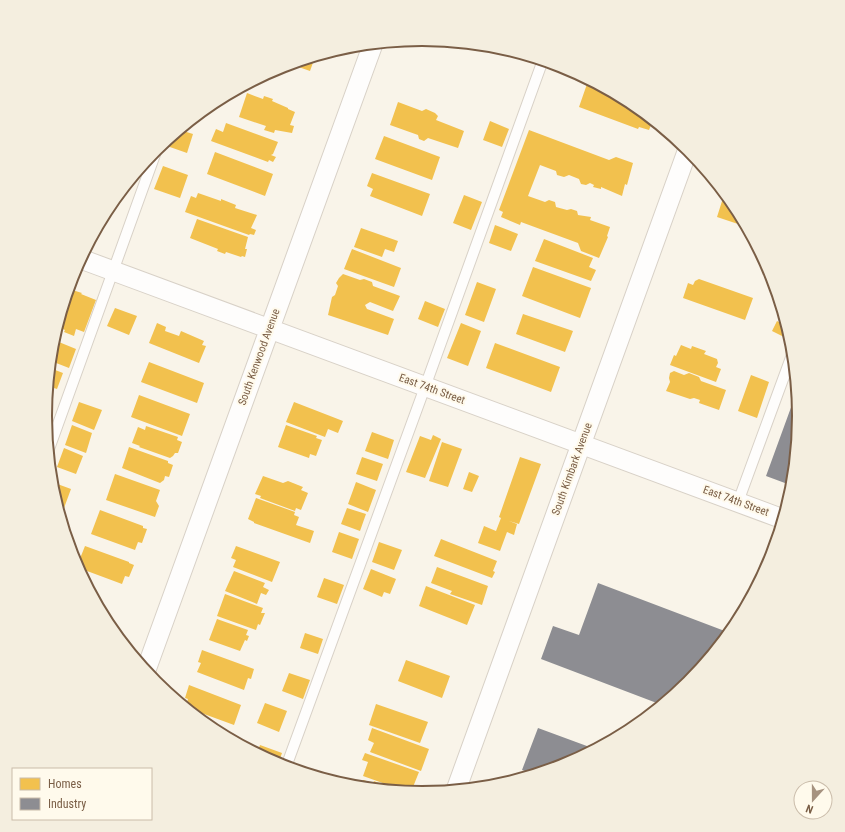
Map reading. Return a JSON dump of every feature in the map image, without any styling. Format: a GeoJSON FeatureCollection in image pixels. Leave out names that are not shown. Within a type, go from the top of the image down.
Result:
{"type":"FeatureCollection","features":[{"type":"Feature","properties":{"kind":"street","name":"South Kenwood Avenue"},"geometry":{"type":"LineString","coordinates":[[148,664],[371,50]]}},
{"type":"Feature","properties":{"kind":"street","name":"South Kimbark Avenue"},"geometry":{"type":"LineString","coordinates":[[458,784],[686,156]]}},
{"type":"Feature","properties":{"kind":"street","name":"East 74th Street"},"geometry":{"type":"LineString","coordinates":[[87,261],[778,517]]}},
{"type":"Feature","properties":{"kind":"lane"},"geometry":{"type":"LineString","coordinates":[[288,760],[541,66]]}},
{"type":"Feature","properties":{"kind":"lane"},"geometry":{"type":"LineString","coordinates":[[53,438],[152,164]]}},
{"type":"Feature","properties":{"kind":"lane"},"geometry":{"type":"LineString","coordinates":[[738,502],[788,364]]}},
{"type":"Feature","properties":{"kind":"building: Homes"},"geometry":{"type":"Polygon","coordinates":[[[313,63],[310,71],[300,67],[313,63]]]}},
{"type":"Feature","properties":{"kind":"building: Homes"},"geometry":{"type":"Polygon","coordinates":[[[587,84],[628,108],[651,125],[649,130],[639,127],[638,129],[579,107],[587,84]]]}},
{"type":"Feature","properties":{"kind":"building: Homes"},"geometry":{"type":"Polygon","coordinates":[[[247,93],[263,99],[264,96],[273,99],[272,101],[295,112],[290,125],[294,126],[292,133],[275,130],[274,133],[264,130],[266,126],[239,117],[247,93]]]}},
{"type":"Feature","properties":{"kind":"building: Homes"},"geometry":{"type":"Polygon","coordinates":[[[398,102],[422,111],[426,109],[438,116],[436,120],[464,131],[458,148],[428,138],[424,141],[419,139],[418,135],[390,125],[398,102]]]}},
{"type":"Feature","properties":{"kind":"building: Homes"},"geometry":{"type":"Polygon","coordinates":[[[490,121],[509,129],[502,147],[483,140],[490,121]]]}},
{"type":"Feature","properties":{"kind":"building: Homes"},"geometry":{"type":"Polygon","coordinates":[[[226,123],[278,142],[273,154],[271,155],[276,157],[273,162],[269,160],[268,162],[211,141],[216,129],[223,132],[226,123]]]}},
{"type":"Feature","properties":{"kind":"building: Homes"},"geometry":{"type":"Polygon","coordinates":[[[529,130],[609,160],[616,157],[633,163],[627,185],[625,184],[622,196],[601,187],[601,189],[593,187],[594,185],[590,183],[586,185],[581,184],[579,179],[569,175],[564,177],[557,175],[556,171],[540,165],[528,196],[545,202],[549,200],[555,202],[556,207],[577,211],[578,215],[591,217],[590,220],[610,227],[608,237],[599,258],[581,251],[578,243],[521,222],[520,225],[501,217],[503,212],[499,210],[529,130]]]}},
{"type":"Feature","properties":{"kind":"building: Homes"},"geometry":{"type":"Polygon","coordinates":[[[186,132],[193,134],[187,153],[169,147],[186,132]]]}},
{"type":"Feature","properties":{"kind":"building: Homes"},"geometry":{"type":"Polygon","coordinates":[[[384,136],[440,157],[432,180],[375,159],[384,136]]]}},
{"type":"Feature","properties":{"kind":"building: Homes"},"geometry":{"type":"Polygon","coordinates":[[[215,152],[273,174],[265,196],[207,174],[215,152]]]}},
{"type":"Feature","properties":{"kind":"building: Homes"},"geometry":{"type":"Polygon","coordinates":[[[163,166],[188,175],[180,198],[154,189],[163,166]]]}},
{"type":"Feature","properties":{"kind":"building: Homes"},"geometry":{"type":"Polygon","coordinates":[[[372,173],[430,194],[422,216],[370,196],[373,189],[367,186],[372,173]]]}},
{"type":"Feature","properties":{"kind":"building: Homes"},"geometry":{"type":"Polygon","coordinates":[[[198,193],[221,201],[221,199],[236,205],[235,208],[257,215],[251,228],[256,230],[254,235],[249,235],[185,212],[191,196],[196,198],[198,193]]]}},
{"type":"Feature","properties":{"kind":"building: Homes"},"geometry":{"type":"Polygon","coordinates":[[[464,195],[482,202],[471,230],[453,223],[464,195]]]}},
{"type":"Feature","properties":{"kind":"building: Homes"},"geometry":{"type":"Polygon","coordinates":[[[722,200],[739,224],[717,217],[722,200]]]}},
{"type":"Feature","properties":{"kind":"building: Homes"},"geometry":{"type":"Polygon","coordinates":[[[197,219],[248,237],[245,257],[226,252],[225,254],[217,251],[218,249],[190,238],[197,219]]]}},
{"type":"Feature","properties":{"kind":"building: Homes"},"geometry":{"type":"Polygon","coordinates":[[[495,225],[518,234],[511,251],[489,243],[495,225]]]}},
{"type":"Feature","properties":{"kind":"building: Homes"},"geometry":{"type":"Polygon","coordinates":[[[361,228],[398,241],[394,252],[385,249],[382,257],[354,247],[361,228]]]}},
{"type":"Feature","properties":{"kind":"building: Homes"},"geometry":{"type":"Polygon","coordinates":[[[544,239],[593,258],[589,267],[596,270],[591,281],[535,261],[544,239]]]}},
{"type":"Feature","properties":{"kind":"building: Homes"},"geometry":{"type":"Polygon","coordinates":[[[352,249],[401,268],[394,287],[344,269],[352,249]]]}},
{"type":"Feature","properties":{"kind":"building: Homes"},"geometry":{"type":"Polygon","coordinates":[[[533,267],[591,288],[580,318],[522,296],[533,267]]]}},
{"type":"Feature","properties":{"kind":"building: Homes"},"geometry":{"type":"Polygon","coordinates":[[[343,274],[360,280],[364,279],[372,282],[373,286],[400,296],[393,311],[370,302],[365,305],[367,309],[394,319],[388,335],[328,315],[332,297],[335,295],[338,286],[336,283],[343,274]]]}},
{"type":"Feature","properties":{"kind":"building: Homes"},"geometry":{"type":"Polygon","coordinates":[[[699,279],[753,298],[745,320],[683,298],[688,283],[693,285],[695,281],[699,279]]]}},
{"type":"Feature","properties":{"kind":"building: Homes"},"geometry":{"type":"Polygon","coordinates":[[[477,282],[496,289],[484,322],[465,315],[477,282]]]}},
{"type":"Feature","properties":{"kind":"building: Homes"},"geometry":{"type":"Polygon","coordinates":[[[74,291],[96,300],[84,332],[76,329],[74,336],[64,332],[65,330],[63,329],[65,320],[74,291]]]}},
{"type":"Feature","properties":{"kind":"building: Homes"},"geometry":{"type":"Polygon","coordinates":[[[425,301],[445,309],[438,327],[418,319],[425,301]]]}},
{"type":"Feature","properties":{"kind":"building: Homes"},"geometry":{"type":"Polygon","coordinates":[[[115,308],[137,316],[129,335],[107,326],[115,308]]]}},
{"type":"Feature","properties":{"kind":"building: Homes"},"geometry":{"type":"Polygon","coordinates":[[[523,314],[573,331],[565,352],[516,334],[523,314]]]}},
{"type":"Feature","properties":{"kind":"building: Homes"},"geometry":{"type":"Polygon","coordinates":[[[777,321],[781,323],[783,337],[772,331],[777,321]]]}},
{"type":"Feature","properties":{"kind":"building: Homes"},"geometry":{"type":"Polygon","coordinates":[[[157,323],[166,327],[165,331],[179,336],[181,331],[204,341],[202,345],[206,346],[199,363],[149,343],[157,323]]]}},
{"type":"Feature","properties":{"kind":"building: Homes"},"geometry":{"type":"Polygon","coordinates":[[[461,323],[481,331],[468,366],[447,358],[461,323]]]}},
{"type":"Feature","properties":{"kind":"building: Homes"},"geometry":{"type":"Polygon","coordinates":[[[60,343],[76,349],[69,368],[57,363],[60,343]]]}},
{"type":"Feature","properties":{"kind":"building: Homes"},"geometry":{"type":"Polygon","coordinates":[[[495,343],[560,367],[551,392],[486,368],[495,343]]]}},
{"type":"Feature","properties":{"kind":"building: Homes"},"geometry":{"type":"Polygon","coordinates":[[[681,345],[691,349],[692,346],[706,351],[704,354],[717,359],[718,363],[716,367],[721,369],[716,382],[670,365],[674,355],[676,356],[681,345]]]}},
{"type":"Feature","properties":{"kind":"building: Homes"},"geometry":{"type":"Polygon","coordinates":[[[149,362],[204,383],[197,403],[141,382],[149,362]]]}},
{"type":"Feature","properties":{"kind":"building: Homes"},"geometry":{"type":"Polygon","coordinates":[[[56,370],[63,373],[57,389],[54,388],[56,370]]]}},
{"type":"Feature","properties":{"kind":"building: Homes"},"geometry":{"type":"Polygon","coordinates":[[[674,371],[684,375],[689,373],[699,377],[701,381],[726,390],[719,410],[699,403],[700,400],[694,398],[690,399],[666,391],[670,382],[670,373],[674,371]]]}},
{"type":"Feature","properties":{"kind":"building: Homes"},"geometry":{"type":"Polygon","coordinates":[[[751,375],[769,382],[757,418],[738,411],[751,375]]]}},
{"type":"Feature","properties":{"kind":"building: Homes"},"geometry":{"type":"Polygon","coordinates":[[[139,395],[190,414],[182,436],[131,417],[139,395]]]}},
{"type":"Feature","properties":{"kind":"building: Homes"},"geometry":{"type":"Polygon","coordinates":[[[79,402],[102,410],[94,430],[72,421],[79,402]]]}},
{"type":"Feature","properties":{"kind":"building: Homes"},"geometry":{"type":"Polygon","coordinates":[[[294,402],[343,421],[338,433],[328,429],[325,437],[286,422],[294,402]]]}},
{"type":"Feature","properties":{"kind":"building: Homes"},"geometry":{"type":"Polygon","coordinates":[[[72,425],[92,433],[86,453],[65,445],[72,425]]]}},
{"type":"Feature","properties":{"kind":"building: Homes"},"geometry":{"type":"Polygon","coordinates":[[[286,425],[317,436],[316,438],[322,440],[316,456],[310,454],[309,458],[278,447],[286,425]]]}},
{"type":"Feature","properties":{"kind":"building: Homes"},"geometry":{"type":"Polygon","coordinates":[[[146,426],[178,437],[177,440],[182,442],[178,453],[175,453],[170,458],[132,443],[138,427],[145,430],[146,426]]]}},
{"type":"Feature","properties":{"kind":"building: Homes"},"geometry":{"type":"Polygon","coordinates":[[[372,432],[394,440],[388,459],[365,451],[372,432]]]}},
{"type":"Feature","properties":{"kind":"building: Homes"},"geometry":{"type":"Polygon","coordinates":[[[433,435],[441,439],[425,478],[406,472],[420,436],[431,440],[433,435]]]}},
{"type":"Feature","properties":{"kind":"building: Homes"},"geometry":{"type":"Polygon","coordinates":[[[442,442],[462,449],[448,487],[429,481],[442,442]]]}},
{"type":"Feature","properties":{"kind":"building: Homes"},"geometry":{"type":"Polygon","coordinates":[[[129,447],[168,461],[168,463],[173,465],[169,477],[165,476],[164,480],[160,483],[122,468],[129,447]]]}},
{"type":"Feature","properties":{"kind":"building: Homes"},"geometry":{"type":"Polygon","coordinates":[[[64,448],[83,456],[76,474],[57,467],[64,448]]]}},
{"type":"Feature","properties":{"kind":"building: Homes"},"geometry":{"type":"Polygon","coordinates":[[[362,457],[383,464],[377,481],[356,474],[362,457]]]}},
{"type":"Feature","properties":{"kind":"building: Homes"},"geometry":{"type":"Polygon","coordinates":[[[520,457],[541,464],[519,524],[509,521],[517,524],[514,535],[507,532],[500,551],[478,543],[484,526],[496,531],[501,518],[499,517],[520,457]]]}},
{"type":"Feature","properties":{"kind":"building: Homes"},"geometry":{"type":"Polygon","coordinates":[[[469,472],[479,476],[472,492],[463,489],[469,472]]]}},
{"type":"Feature","properties":{"kind":"building: Homes"},"geometry":{"type":"Polygon","coordinates":[[[115,474],[160,490],[156,501],[159,506],[155,517],[106,500],[115,474]]]}},
{"type":"Feature","properties":{"kind":"building: Homes"},"geometry":{"type":"Polygon","coordinates":[[[263,476],[283,483],[288,481],[303,487],[301,490],[308,493],[301,510],[296,508],[295,511],[260,498],[261,496],[255,494],[263,476]]]}},
{"type":"Feature","properties":{"kind":"building: Homes"},"geometry":{"type":"Polygon","coordinates":[[[356,482],[376,490],[368,512],[348,504],[356,482]]]}},
{"type":"Feature","properties":{"kind":"building: Homes"},"geometry":{"type":"Polygon","coordinates":[[[59,485],[71,489],[64,508],[59,485]]]}},
{"type":"Feature","properties":{"kind":"building: Homes"},"geometry":{"type":"Polygon","coordinates":[[[256,498],[295,512],[294,515],[299,517],[296,525],[314,531],[310,543],[254,523],[248,519],[256,498]]]}},
{"type":"Feature","properties":{"kind":"building: Homes"},"geometry":{"type":"Polygon","coordinates":[[[347,508],[366,514],[360,531],[341,524],[347,508]]]}},
{"type":"Feature","properties":{"kind":"building: Homes"},"geometry":{"type":"Polygon","coordinates":[[[100,510],[143,526],[143,528],[147,529],[142,543],[138,542],[135,550],[91,534],[100,510]]]}},
{"type":"Feature","properties":{"kind":"building: Homes"},"geometry":{"type":"Polygon","coordinates":[[[339,532],[359,539],[352,559],[332,552],[339,532]]]}},
{"type":"Feature","properties":{"kind":"building: Homes"},"geometry":{"type":"Polygon","coordinates":[[[441,539],[497,561],[492,578],[434,556],[441,539]]]}},
{"type":"Feature","properties":{"kind":"building: Homes"},"geometry":{"type":"Polygon","coordinates":[[[379,542],[402,550],[394,570],[372,562],[379,542]]]}},
{"type":"Feature","properties":{"kind":"building: Homes"},"geometry":{"type":"Polygon","coordinates":[[[85,546],[134,565],[129,577],[125,576],[122,584],[87,571],[81,557],[85,546]]]}},
{"type":"Feature","properties":{"kind":"building: Homes"},"geometry":{"type":"Polygon","coordinates":[[[236,546],[280,562],[272,582],[233,567],[236,560],[231,558],[236,546]]]}},
{"type":"Feature","properties":{"kind":"building: Homes"},"geometry":{"type":"Polygon","coordinates":[[[437,567],[488,586],[482,605],[450,594],[452,591],[431,583],[437,567]]]}},
{"type":"Feature","properties":{"kind":"building: Homes"},"geometry":{"type":"Polygon","coordinates":[[[371,569],[396,579],[390,594],[384,592],[382,597],[363,589],[371,569]]]}},
{"type":"Feature","properties":{"kind":"building: Homes"},"geometry":{"type":"Polygon","coordinates":[[[234,571],[265,583],[263,587],[269,590],[266,595],[261,593],[257,604],[225,591],[234,571]]]}},
{"type":"Feature","properties":{"kind":"building: Homes"},"geometry":{"type":"Polygon","coordinates":[[[324,578],[344,585],[337,604],[317,597],[324,578]]]}},
{"type":"Feature","properties":{"kind":"building: Homes"},"geometry":{"type":"Polygon","coordinates":[[[426,586],[475,605],[467,625],[419,606],[426,586]]]}},
{"type":"Feature","properties":{"kind":"building: Homes"},"geometry":{"type":"Polygon","coordinates":[[[225,594],[263,608],[261,613],[265,613],[256,630],[217,616],[225,594]]]}},
{"type":"Feature","properties":{"kind":"building: Homes"},"geometry":{"type":"Polygon","coordinates":[[[217,619],[248,630],[246,635],[249,636],[247,641],[245,640],[240,651],[209,640],[217,619]]]}},
{"type":"Feature","properties":{"kind":"building: Homes"},"geometry":{"type":"Polygon","coordinates":[[[305,633],[323,639],[318,654],[300,648],[305,633]]]}},
{"type":"Feature","properties":{"kind":"building: Homes"},"geometry":{"type":"Polygon","coordinates":[[[202,650],[254,669],[251,679],[248,678],[244,690],[197,672],[201,663],[198,662],[202,650]]]}},
{"type":"Feature","properties":{"kind":"building: Homes"},"geometry":{"type":"Polygon","coordinates":[[[406,660],[450,676],[442,698],[398,681],[406,660]]]}},
{"type":"Feature","properties":{"kind":"building: Homes"},"geometry":{"type":"Polygon","coordinates":[[[289,673],[310,680],[303,699],[282,691],[289,673]]]}},
{"type":"Feature","properties":{"kind":"building: Homes"},"geometry":{"type":"Polygon","coordinates":[[[189,685],[241,705],[234,725],[201,713],[187,701],[188,699],[185,698],[189,685]]]}},
{"type":"Feature","properties":{"kind":"building: Homes"},"geometry":{"type":"Polygon","coordinates":[[[265,703],[287,711],[279,732],[257,723],[265,703]]]}},
{"type":"Feature","properties":{"kind":"building: Homes"},"geometry":{"type":"Polygon","coordinates":[[[376,704],[428,722],[420,743],[369,725],[376,704]]]}},
{"type":"Feature","properties":{"kind":"building: Homes"},"geometry":{"type":"Polygon","coordinates":[[[372,728],[429,749],[421,771],[370,752],[374,743],[368,740],[372,728]]]}},
{"type":"Feature","properties":{"kind":"building: Homes"},"geometry":{"type":"Polygon","coordinates":[[[260,745],[282,753],[280,758],[259,748],[260,745]]]}},
{"type":"Feature","properties":{"kind":"building: Homes"},"geometry":{"type":"Polygon","coordinates":[[[365,753],[419,772],[414,786],[385,784],[363,776],[368,762],[362,760],[365,753]]]}},
{"type":"Feature","properties":{"kind":"building: Industry"},"geometry":{"type":"Polygon","coordinates":[[[792,405],[792,440],[786,483],[766,476],[792,405]]]}},
{"type":"Feature","properties":{"kind":"building: Industry"},"geometry":{"type":"Polygon","coordinates":[[[598,583],[724,631],[701,660],[684,678],[656,703],[541,659],[553,626],[579,635],[598,583]]]}},
{"type":"Feature","properties":{"kind":"building: Industry"},"geometry":{"type":"Polygon","coordinates":[[[538,728],[588,747],[564,758],[525,771],[522,770],[538,728]]]}}]}
